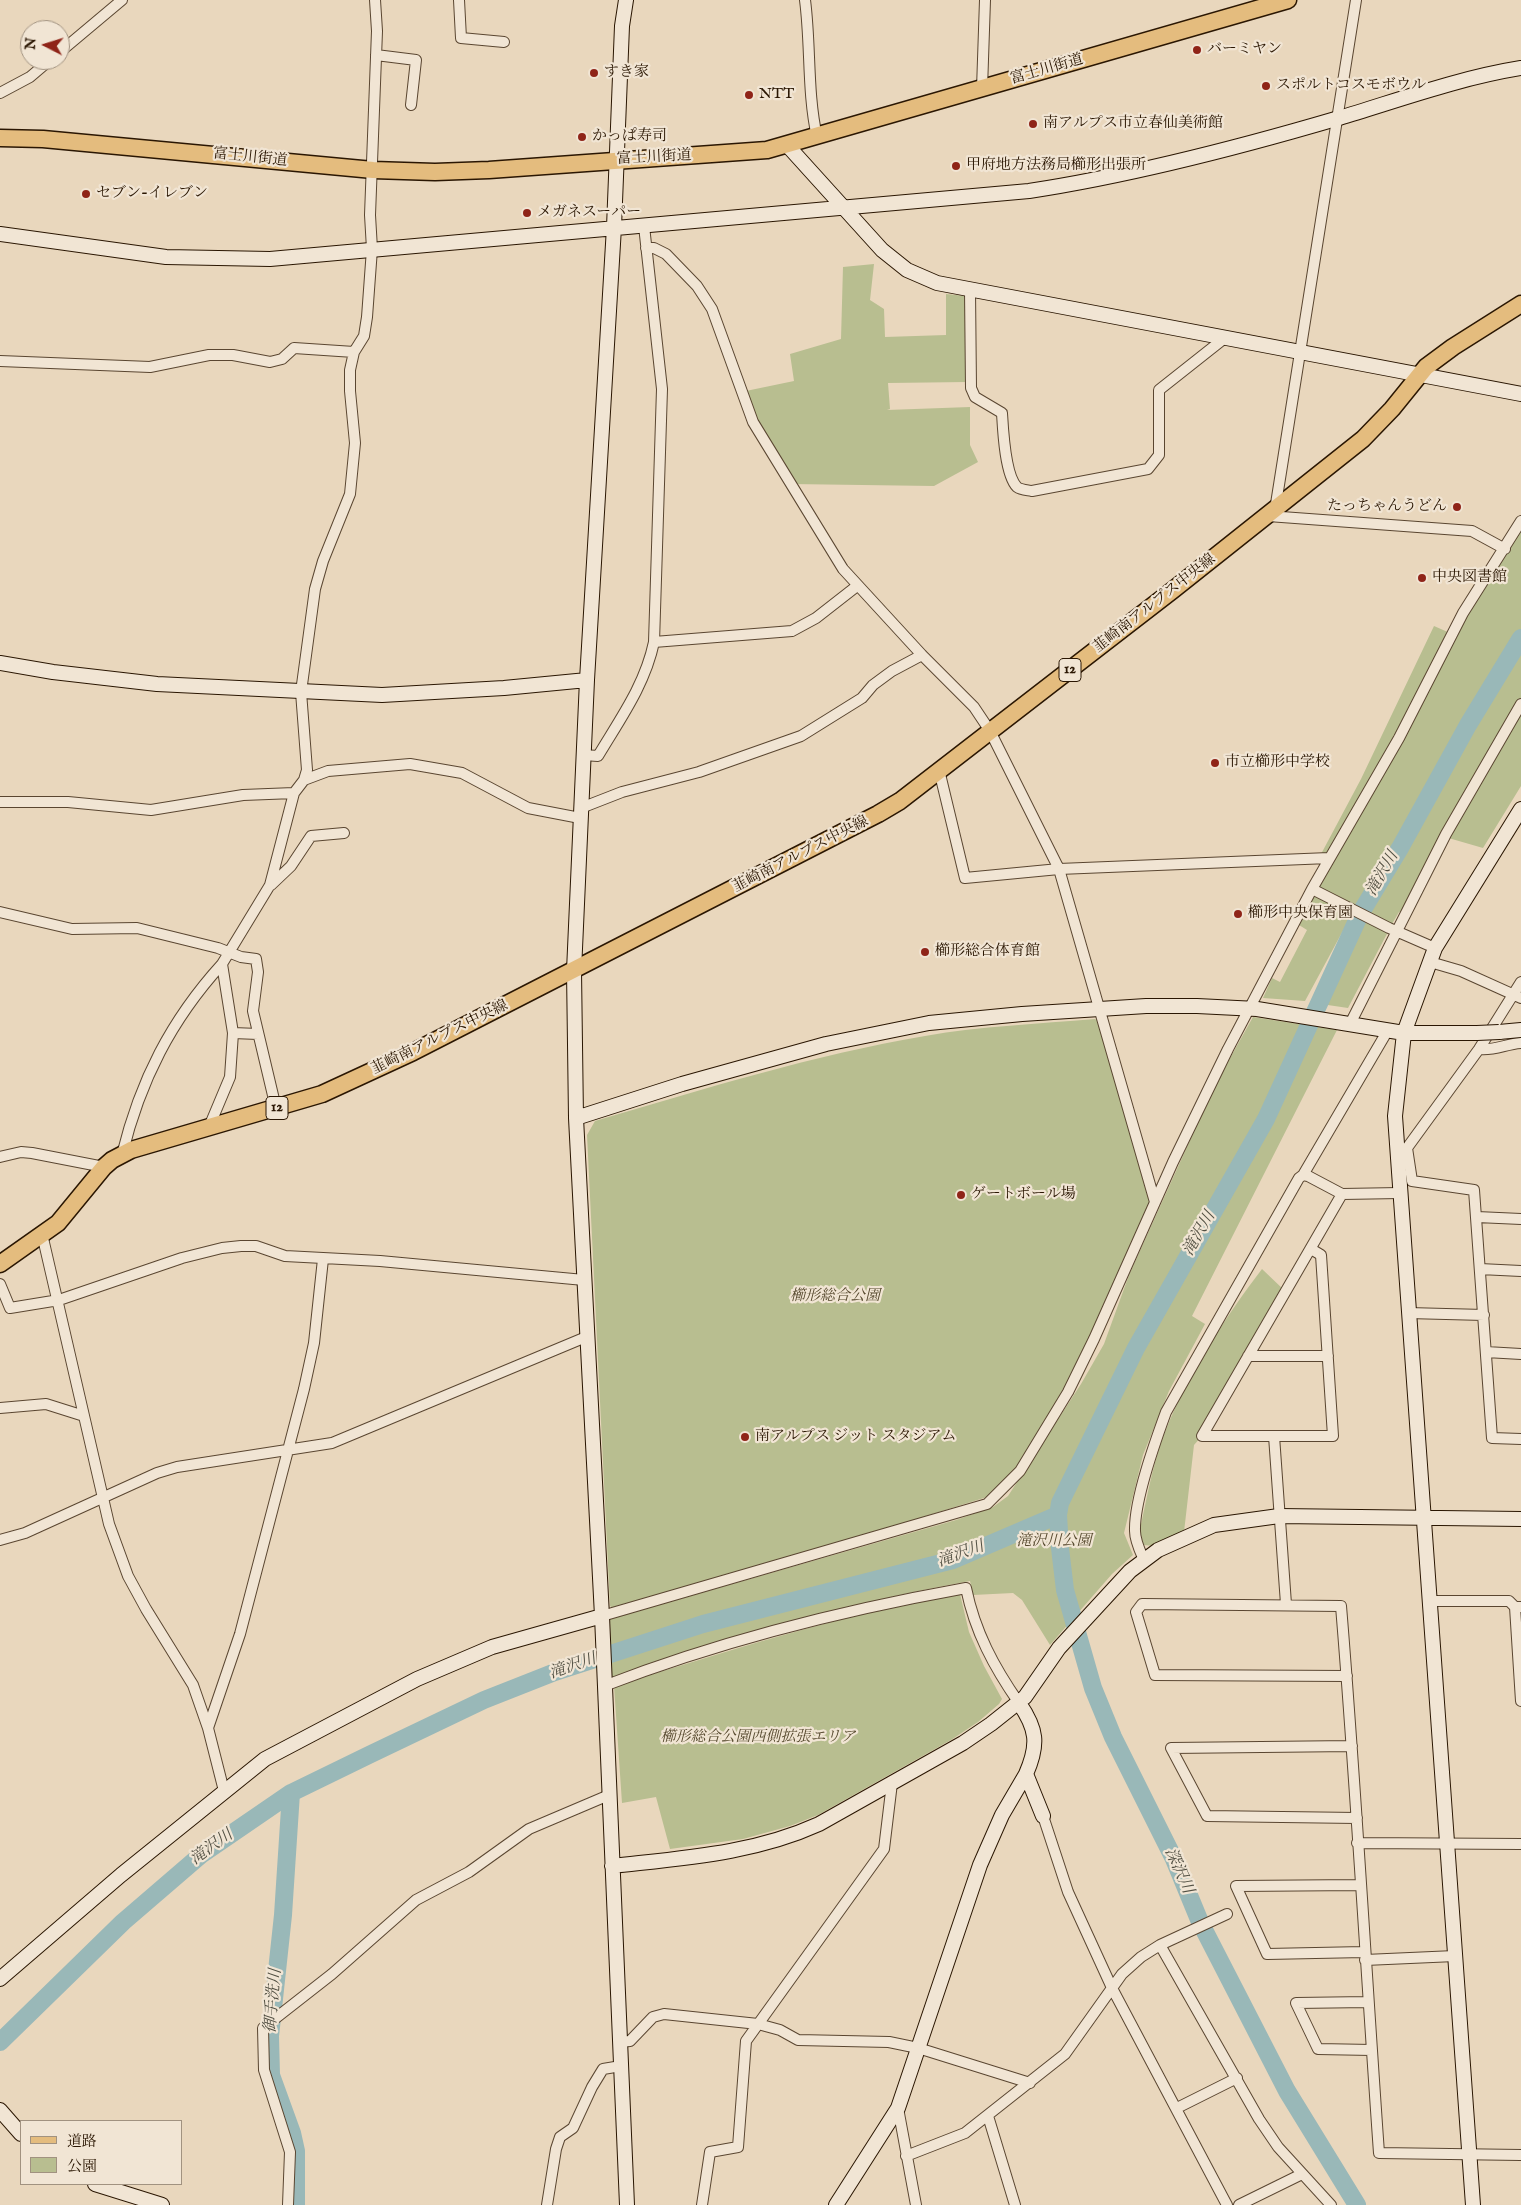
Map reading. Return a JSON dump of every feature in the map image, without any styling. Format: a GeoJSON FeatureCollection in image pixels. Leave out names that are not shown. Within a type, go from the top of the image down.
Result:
{"type":"FeatureCollection","features":[{"type":"Feature","properties":{"kind":"main road","name":"富士川街道"},"geometry":{"type":"LineString","coordinates":[[0,138],[52,139],[373,170],[489,170],[617,160],[667,159],[767,150],[1288,0]]}},
{"type":"Feature","properties":{"kind":"main road","name":"韮崎南アルプス中央線"},"geometry":{"type":"LineString","coordinates":[[0,1264],[67,1214],[104,1167],[122,1155],[322,1094],[413,1052],[574,971],[900,801],[1271,513],[1363,439],[1392,409],[1419,375],[1453,347],[1521,304]]}},
{"type":"Feature","properties":{"kind":"street"},"geometry":{"type":"LineString","coordinates":[[70,44],[122,0]]}},
{"type":"Feature","properties":{"kind":"street"},"geometry":{"type":"LineString","coordinates":[[270,885],[294,793],[304,780],[307,770],[301,692],[315,589],[324,560],[350,494],[355,442],[350,370],[354,352],[364,336],[372,249],[370,215],[376,55],[375,0]]}},
{"type":"Feature","properties":{"kind":"street"},"geometry":{"type":"LineString","coordinates":[[459,0],[461,38],[504,42]]}},
{"type":"Feature","properties":{"kind":"street"},"geometry":{"type":"LineString","coordinates":[[626,0],[622,26],[614,227],[587,680],[574,971],[576,1118],[602,1620],[627,2205]]}},
{"type":"Feature","properties":{"kind":"street"},"geometry":{"type":"LineString","coordinates":[[805,0],[812,113],[817,137]]}},
{"type":"Feature","properties":{"kind":"street"},"geometry":{"type":"LineString","coordinates":[[982,89],[985,0]]}},
{"type":"Feature","properties":{"kind":"street"},"geometry":{"type":"LineString","coordinates":[[1356,0],[1300,350],[1271,513],[1472,531],[1482,534],[1505,549]]}},
{"type":"Feature","properties":{"kind":"street"},"geometry":{"type":"LineString","coordinates":[[376,55],[416,60],[411,105]]}},
{"type":"Feature","properties":{"kind":"street"},"geometry":{"type":"LineString","coordinates":[[0,234],[135,254],[198,259],[270,259],[1029,191],[1137,172],[1338,119],[1481,75],[1521,68]]}},
{"type":"Feature","properties":{"kind":"street"},"geometry":{"type":"LineString","coordinates":[[0,93],[30,77],[38,70]]}},
{"type":"Feature","properties":{"kind":"street"},"geometry":{"type":"LineString","coordinates":[[787,145],[882,250],[907,270],[937,283],[1300,350],[1521,394]]}},
{"type":"Feature","properties":{"kind":"street"},"geometry":{"type":"LineString","coordinates":[[583,755],[598,756],[637,692],[650,662],[654,642],[662,389],[644,226]]}},
{"type":"Feature","properties":{"kind":"street"},"geometry":{"type":"LineString","coordinates":[[646,248],[654,248],[666,254],[697,286],[712,309],[753,422],[843,569],[922,655],[974,707],[990,731],[1059,869],[1155,1202]]}},
{"type":"Feature","properties":{"kind":"street"},"geometry":{"type":"LineString","coordinates":[[970,290],[971,388],[975,397],[1002,413],[1005,446],[1012,477],[1017,486],[1023,490],[1032,491],[1148,469],[1154,464],[1159,455],[1159,390],[1226,337]]}},
{"type":"Feature","properties":{"kind":"street"},"geometry":{"type":"LineString","coordinates":[[0,361],[150,367],[209,355],[233,355],[270,362],[282,359],[294,348],[354,352]]}},
{"type":"Feature","properties":{"kind":"street"},"geometry":{"type":"LineString","coordinates":[[0,1979],[121,1875],[265,1759],[417,1679],[492,1647],[602,1620],[987,1504],[1020,1471],[1068,1392],[1091,1347],[1155,1202],[1211,1082],[1253,1009],[1312,888],[1398,738],[1463,613],[1521,521]]}},
{"type":"Feature","properties":{"kind":"street"},"geometry":{"type":"LineString","coordinates":[[654,642],[792,630],[811,622],[857,586]]}},
{"type":"Feature","properties":{"kind":"street"},"geometry":{"type":"LineString","coordinates":[[304,780],[328,771],[410,764],[462,774],[528,808],[581,813],[622,792],[699,772],[801,736],[862,698],[874,685],[892,671],[922,655]]}},
{"type":"Feature","properties":{"kind":"street"},"geometry":{"type":"LineString","coordinates":[[0,663],[104,679],[301,692],[391,695],[587,680]]}},
{"type":"Feature","properties":{"kind":"street"},"geometry":{"type":"LineString","coordinates":[[1346,1023],[1393,929],[1521,704]]}},
{"type":"Feature","properties":{"kind":"street"},"geometry":{"type":"LineString","coordinates":[[939,770],[965,878],[1059,869],[1329,858]]}},
{"type":"Feature","properties":{"kind":"street"},"geometry":{"type":"LineString","coordinates":[[0,802],[68,802],[151,810],[243,795],[294,793]]}},
{"type":"Feature","properties":{"kind":"street"},"geometry":{"type":"LineString","coordinates":[[1473,2205],[1428,1601],[1395,1116],[1404,1033],[1430,962],[1436,948],[1521,809]]}},
{"type":"Feature","properties":{"kind":"street"},"geometry":{"type":"LineString","coordinates":[[122,1155],[137,1101],[161,1047],[202,987],[222,964],[270,885],[291,866],[311,836],[344,833]]}},
{"type":"Feature","properties":{"kind":"street"},"geometry":{"type":"LineString","coordinates":[[1312,888],[1393,929],[1436,948]]}},
{"type":"Feature","properties":{"kind":"street"},"geometry":{"type":"LineString","coordinates":[[0,912],[72,929],[137,928],[208,945],[241,957],[256,959],[258,972],[253,1011],[276,1108]]}},
{"type":"Feature","properties":{"kind":"street"},"geometry":{"type":"LineString","coordinates":[[1430,962],[1461,971],[1517,996]]}},
{"type":"Feature","properties":{"kind":"street"},"geometry":{"type":"LineString","coordinates":[[209,1127],[230,1076],[233,1033],[222,964]]}},
{"type":"Feature","properties":{"kind":"street"},"geometry":{"type":"LineString","coordinates":[[1521,982],[1517,996],[1407,1148],[1412,1181],[1474,1190],[1492,1438],[1521,1440]]}},
{"type":"Feature","properties":{"kind":"street"},"geometry":{"type":"LineString","coordinates":[[576,1118],[682,1084],[826,1044],[929,1023],[1100,1008],[1160,1006],[1253,1009],[1404,1033],[1477,1033],[1521,1030]]}},
{"type":"Feature","properties":{"kind":"street"},"geometry":{"type":"LineString","coordinates":[[1144,1560],[1137,1545],[1135,1522],[1154,1443],[1166,1412],[1299,1178],[1303,1175],[1388,1030]]}},
{"type":"Feature","properties":{"kind":"street"},"geometry":{"type":"LineString","coordinates":[[233,1033],[258,1034]]}},
{"type":"Feature","properties":{"kind":"street"},"geometry":{"type":"LineString","coordinates":[[1479,1049],[1491,1051],[1504,1044],[1521,1043]]}},
{"type":"Feature","properties":{"kind":"street"},"geometry":{"type":"LineString","coordinates":[[0,1156],[21,1152],[32,1153],[104,1167]]}},
{"type":"Feature","properties":{"kind":"street"},"geometry":{"type":"LineString","coordinates":[[1303,1175],[1342,1194],[1400,1193]]}},
{"type":"Feature","properties":{"kind":"street"},"geometry":{"type":"LineString","coordinates":[[1311,1249],[1321,1255],[1332,1436],[1202,1436],[1342,1194]]}},
{"type":"Feature","properties":{"kind":"street"},"geometry":{"type":"LineString","coordinates":[[1477,1218],[1521,1219]]}},
{"type":"Feature","properties":{"kind":"street"},"geometry":{"type":"LineString","coordinates":[[42,1234],[59,1300],[108,1524],[128,1576],[189,1678],[208,1728],[224,1791]]}},
{"type":"Feature","properties":{"kind":"street"},"geometry":{"type":"LineString","coordinates":[[0,1284],[10,1308],[59,1300],[182,1258],[222,1248],[256,1246],[284,1256],[380,1261],[584,1280]]}},
{"type":"Feature","properties":{"kind":"street"},"geometry":{"type":"LineString","coordinates":[[208,1728],[240,1634],[314,1343],[323,1259]]}},
{"type":"Feature","properties":{"kind":"street"},"geometry":{"type":"LineString","coordinates":[[1480,1269],[1521,1272]]}},
{"type":"Feature","properties":{"kind":"street"},"geometry":{"type":"LineString","coordinates":[[1408,1313],[1484,1315]]}},
{"type":"Feature","properties":{"kind":"street"},"geometry":{"type":"LineString","coordinates":[[0,1540],[25,1533],[177,1467],[332,1443],[586,1337]]}},
{"type":"Feature","properties":{"kind":"street"},"geometry":{"type":"LineString","coordinates":[[1486,1352],[1521,1354]]}},
{"type":"Feature","properties":{"kind":"street"},"geometry":{"type":"LineString","coordinates":[[1248,1356],[1328,1356]]}},
{"type":"Feature","properties":{"kind":"street"},"geometry":{"type":"LineString","coordinates":[[0,1408],[46,1404],[84,1416]]}},
{"type":"Feature","properties":{"kind":"street"},"geometry":{"type":"LineString","coordinates":[[1274,1436],[1286,1604]]}},
{"type":"Feature","properties":{"kind":"street"},"geometry":{"type":"LineString","coordinates":[[612,1866],[718,1854],[767,1844],[819,1824],[964,1743],[1019,1702],[1054,1654],[1097,1604],[1130,1571],[1158,1550],[1214,1525],[1279,1516],[1521,1519]]}},
{"type":"Feature","properties":{"kind":"street"},"geometry":{"type":"LineString","coordinates":[[604,1684],[752,1638],[905,1599],[966,1588],[978,1630],[991,1659],[1031,1721],[1035,1732],[1032,1761],[1002,1815],[980,1864],[898,2108],[836,2205]]}},
{"type":"Feature","properties":{"kind":"street"},"geometry":{"type":"LineString","coordinates":[[1428,1601],[1509,1601],[1518,1607],[1521,1701]]}},
{"type":"Feature","properties":{"kind":"street"},"geometry":{"type":"LineString","coordinates":[[1347,1676],[1155,1675],[1136,1612],[1142,1604],[1341,1606],[1347,1676],[1352,1746],[1379,2153],[1521,2155]]}},
{"type":"Feature","properties":{"kind":"street"},"geometry":{"type":"LineString","coordinates":[[1352,1746],[1171,1748],[1207,1816],[1357,1818]]}},
{"type":"Feature","properties":{"kind":"street"},"geometry":{"type":"LineString","coordinates":[[1026,1774],[1044,1816],[1068,1892],[1112,1988],[1227,2205]]}},
{"type":"Feature","properties":{"kind":"street"},"geometry":{"type":"LineString","coordinates":[[702,2205],[710,2152],[738,2147],[746,2041],[884,1850],[892,1783]]}},
{"type":"Feature","properties":{"kind":"street"},"geometry":{"type":"LineString","coordinates":[[288,2205],[290,2152],[264,2070],[263,2028],[285,2013],[416,1900],[468,1872],[529,1829],[609,1795]]}},
{"type":"Feature","properties":{"kind":"street"},"geometry":{"type":"LineString","coordinates":[[1357,1843],[1521,1844]]}},
{"type":"Feature","properties":{"kind":"street"},"geometry":{"type":"LineString","coordinates":[[1360,1885],[1236,1886],[1267,1954],[1455,1956]]}},
{"type":"Feature","properties":{"kind":"street"},"geometry":{"type":"LineString","coordinates":[[906,2156],[965,2133],[988,2116],[1065,2054],[1122,1974],[1160,1944],[1227,1914]]}},
{"type":"Feature","properties":{"kind":"street"},"geometry":{"type":"LineString","coordinates":[[1160,1944],[1236,2078],[1278,2147],[1331,2205]]}},
{"type":"Feature","properties":{"kind":"street"},"geometry":{"type":"LineString","coordinates":[[1368,2002],[1296,2003],[1318,2049],[1372,2050]]}},
{"type":"Feature","properties":{"kind":"street"},"geometry":{"type":"LineString","coordinates":[[620,2042],[630,2041],[653,2017],[664,2014],[758,2024],[780,2030],[798,2040],[889,2042],[918,2048],[1030,2083]]}},
{"type":"Feature","properties":{"kind":"street"},"geometry":{"type":"LineString","coordinates":[[547,2205],[556,2149],[560,2137],[573,2128],[592,2086],[603,2069],[621,2066]]}},
{"type":"Feature","properties":{"kind":"street"},"geometry":{"type":"LineString","coordinates":[[1177,2108],[1236,2078]]}},
{"type":"Feature","properties":{"kind":"street"},"geometry":{"type":"LineString","coordinates":[[898,2108],[916,2205]]}},
{"type":"Feature","properties":{"kind":"street"},"geometry":{"type":"LineString","coordinates":[[0,2110],[20,2133]]}},
{"type":"Feature","properties":{"kind":"street"},"geometry":{"type":"LineString","coordinates":[[988,2116],[1015,2205]]}},
{"type":"Feature","properties":{"kind":"street"},"geometry":{"type":"LineString","coordinates":[[1240,2205],[1302,2174]]}},
{"type":"Feature","properties":{"kind":"street"},"geometry":{"type":"LineString","coordinates":[[98,2185],[162,2205]]}},
{"type":"Feature","properties":{"kind":"green space"},"geometry":{"type":"Polygon","coordinates":[[[874,264],[870,300],[884,309],[885,337],[946,335],[946,294],[966,296],[967,382],[888,383],[890,409],[887,410],[970,407],[970,445],[978,462],[934,486],[790,484],[741,392],[794,381],[790,354],[841,339],[843,267],[874,264]]]}},
{"type":"Feature","properties":{"kind":"green space"},"geometry":{"type":"Polygon","coordinates":[[[1521,521],[1521,638],[1474,715],[1386,871],[1371,894],[1352,910],[1312,889],[1461,617],[1521,521]]]}},
{"type":"Feature","properties":{"kind":"green space"},"geometry":{"type":"Polygon","coordinates":[[[1434,626],[1450,633],[1397,735],[1327,856],[1320,856],[1361,779],[1434,626]]]}},
{"type":"Feature","properties":{"kind":"green space"},"geometry":{"type":"Polygon","coordinates":[[[1521,645],[1521,786],[1483,848],[1445,837],[1407,911],[1399,912],[1392,924],[1369,913],[1521,645]]]}},
{"type":"Feature","properties":{"kind":"green space"},"geometry":{"type":"Polygon","coordinates":[[[1314,895],[1352,914],[1305,1001],[1263,998],[1272,978],[1280,982],[1307,930],[1299,925],[1314,895]]]}},
{"type":"Feature","properties":{"kind":"green space"},"geometry":{"type":"Polygon","coordinates":[[[1365,920],[1389,930],[1348,1008],[1321,1004],[1365,920]]]}},
{"type":"Feature","properties":{"kind":"green space","name":"滝沢川公園"},"geometry":{"type":"Polygon","coordinates":[[[1253,1017],[1337,1030],[1192,1316],[1205,1324],[1169,1391],[1143,1455],[1124,1533],[1133,1555],[1112,1574],[1050,1645],[1022,1600],[1013,1593],[973,1595],[970,1581],[834,1611],[612,1679],[610,1619],[956,1520],[993,1507],[1008,1496],[1081,1384],[1104,1344],[1129,1275],[1215,1085],[1253,1017]]]}},
{"type":"Feature","properties":{"kind":"green space","name":"櫛形総合公園"},"geometry":{"type":"Polygon","coordinates":[[[1095,1019],[1100,1022],[1150,1205],[1091,1340],[1056,1405],[1011,1478],[987,1497],[798,1556],[614,1609],[610,1606],[587,1135],[595,1121],[800,1063],[883,1044],[967,1030],[1095,1019]]]}},
{"type":"Feature","properties":{"kind":"green space"},"geometry":{"type":"Polygon","coordinates":[[[1262,1269],[1284,1290],[1202,1436],[1194,1445],[1184,1532],[1154,1546],[1144,1545],[1140,1538],[1140,1529],[1155,1461],[1169,1422],[1188,1382],[1211,1342],[1262,1269]]]}},
{"type":"Feature","properties":{"kind":"green space","name":"櫛形総合公園西側拡張エリア"},"geometry":{"type":"Polygon","coordinates":[[[960,1594],[969,1632],[984,1666],[1002,1699],[999,1704],[978,1722],[951,1740],[818,1815],[790,1826],[743,1839],[670,1849],[656,1797],[622,1803],[614,1686],[829,1623],[916,1602],[960,1594]]]}},
{"type":"Feature","properties":{"kind":"waterway","name":"滝沢川"},"geometry":{"type":"LineString","coordinates":[[1357,2205],[1287,2091],[1200,1922],[1174,1859],[1113,1737],[1093,1688],[1065,1590],[1058,1515],[1060,1503],[1136,1348],[1266,1119],[1360,914],[1400,848],[1468,725],[1521,638]]}},
{"type":"Feature","properties":{"kind":"waterway","name":"滝沢川"},"geometry":{"type":"LineString","coordinates":[[0,2042],[123,1922],[202,1854],[291,1793],[484,1700],[555,1672],[703,1624],[953,1560],[1058,1515]]}},
{"type":"Feature","properties":{"kind":"waterway","name":"御手洗川"},"geometry":{"type":"LineString","coordinates":[[291,1793],[283,1915],[270,2036],[271,2075],[292,2133],[296,2151],[296,2205]]}},
{"type":"Feature","properties":{"kind":"place","name":"バーミヤン"},"geometry":{"type":"Point","coordinates":[1197,50]}},
{"type":"Feature","properties":{"kind":"place","name":"すき家"},"geometry":{"type":"Point","coordinates":[594,73]}},
{"type":"Feature","properties":{"kind":"place","name":"スポルトコスモボウル"},"geometry":{"type":"Point","coordinates":[1266,86]}},
{"type":"Feature","properties":{"kind":"place","name":"NTT"},"geometry":{"type":"Point","coordinates":[749,95]}},
{"type":"Feature","properties":{"kind":"place","name":"南アルプス市立春仙美術館"},"geometry":{"type":"Point","coordinates":[1033,124]}},
{"type":"Feature","properties":{"kind":"place","name":"かっぱ寿司"},"geometry":{"type":"Point","coordinates":[582,137]}},
{"type":"Feature","properties":{"kind":"place","name":"甲府地方法務局櫛形出張所"},"geometry":{"type":"Point","coordinates":[956,166]}},
{"type":"Feature","properties":{"kind":"place","name":"セブン-イレブン"},"geometry":{"type":"Point","coordinates":[86,194]}},
{"type":"Feature","properties":{"kind":"place","name":"メガネスーパー"},"geometry":{"type":"Point","coordinates":[527,213]}},
{"type":"Feature","properties":{"kind":"place","name":"たっちゃんうどん"},"geometry":{"type":"Point","coordinates":[1457,507]}},
{"type":"Feature","properties":{"kind":"place","name":"中央図書館"},"geometry":{"type":"Point","coordinates":[1422,578]}},
{"type":"Feature","properties":{"kind":"place","name":"市立櫛形中学校"},"geometry":{"type":"Point","coordinates":[1215,763]}},
{"type":"Feature","properties":{"kind":"place","name":"櫛形中央保育園"},"geometry":{"type":"Point","coordinates":[1238,914]}},
{"type":"Feature","properties":{"kind":"place","name":"櫛形総合体育館"},"geometry":{"type":"Point","coordinates":[925,952]}},
{"type":"Feature","properties":{"kind":"place","name":"ゲートボール場"},"geometry":{"type":"Point","coordinates":[961,1195]}},
{"type":"Feature","properties":{"kind":"place","name":"南アルプス ジット スタジアム"},"geometry":{"type":"Point","coordinates":[745,1437]}},
{"type":"Feature","properties":{"kind":"water label","name":"深沢川"},"geometry":{"type":"Point","coordinates":[1178,1871]}}]}
